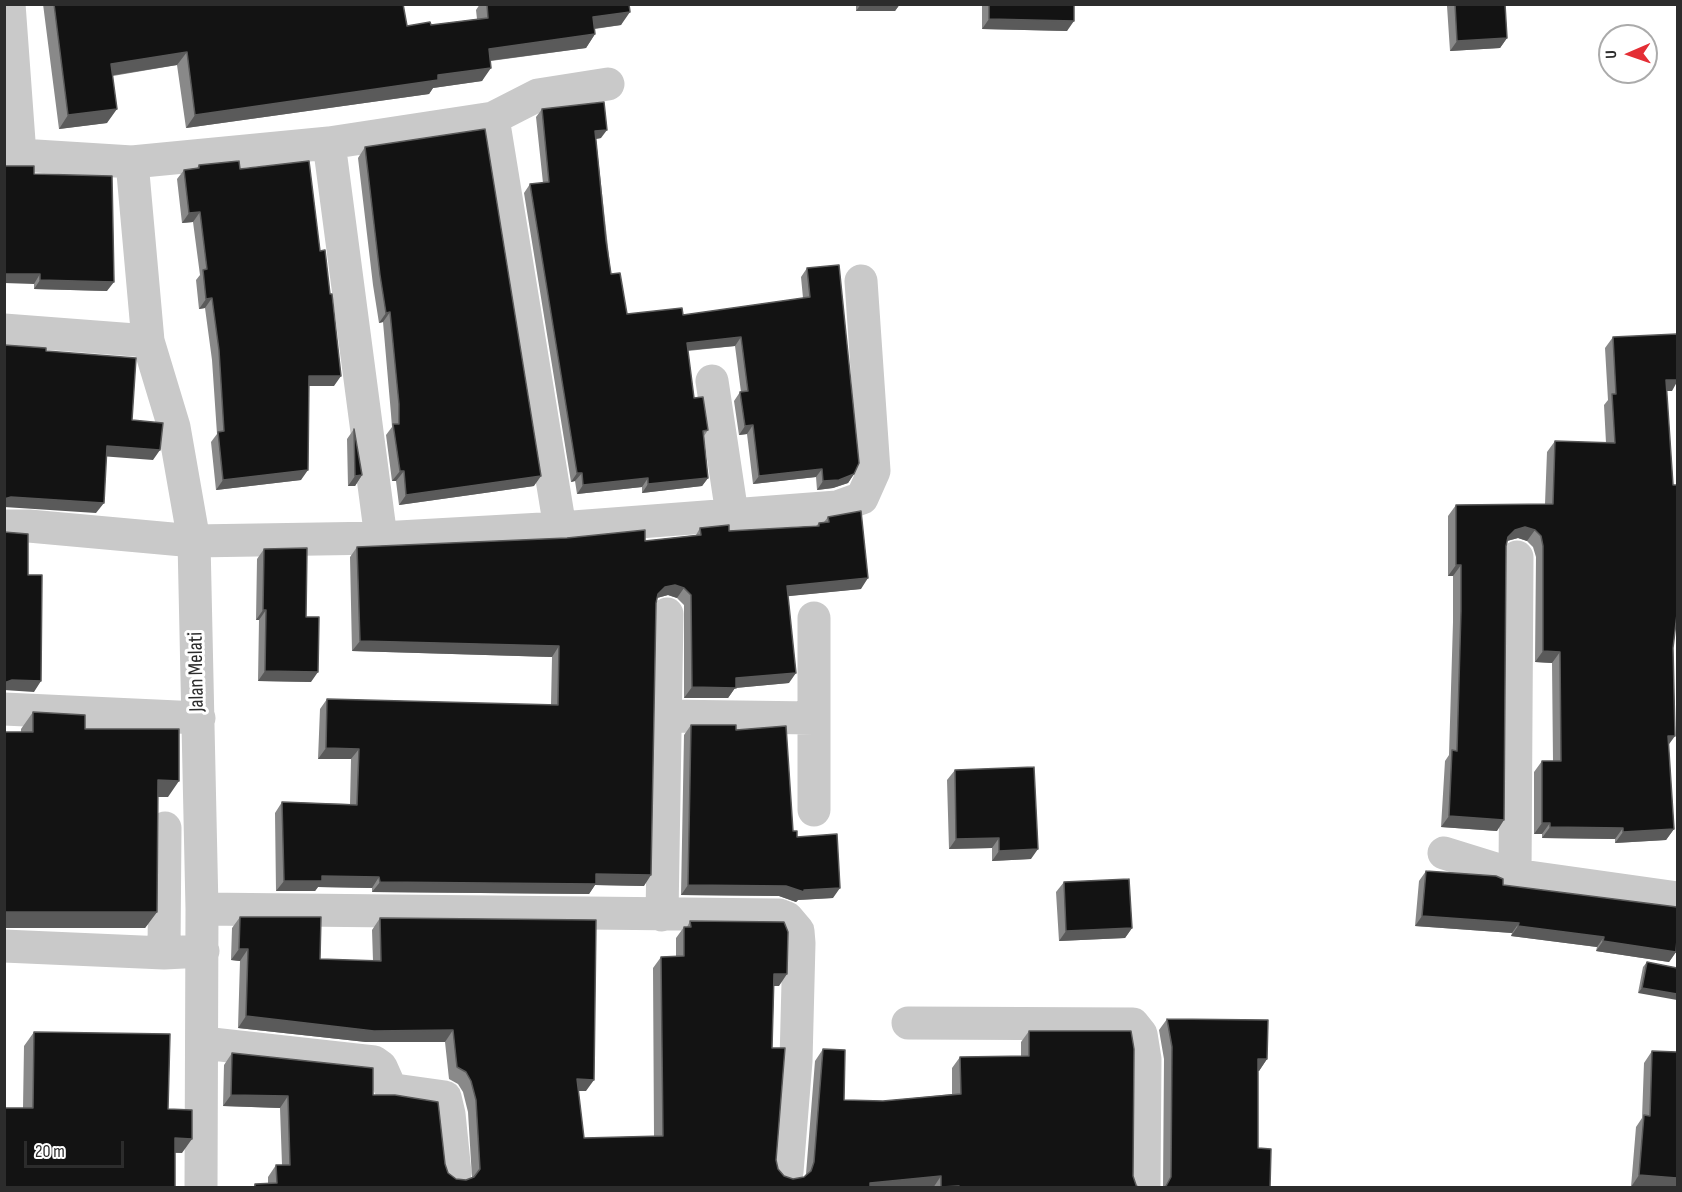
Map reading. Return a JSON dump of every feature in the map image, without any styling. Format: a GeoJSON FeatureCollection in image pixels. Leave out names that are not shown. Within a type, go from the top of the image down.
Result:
{"type":"FeatureCollection","features":[{"type":"Feature","properties":{"kind":"street"},"geometry":{"type":"LineString","coordinates":[[9,4],[12,154],[132,162],[329,143],[493,118],[538,95],[608,84]]}},
{"type":"Feature","properties":{"kind":"street"},"geometry":{"type":"LineString","coordinates":[[493,118],[560,528]]}},
{"type":"Feature","properties":{"kind":"street"},"geometry":{"type":"LineString","coordinates":[[329,143],[381,538]]}},
{"type":"Feature","properties":{"kind":"street","name":"Jalan Melati"},"geometry":{"type":"LineString","coordinates":[[132,162],[148,340],[174,427],[194,541],[203,951],[201,1188]]}},
{"type":"Feature","properties":{"kind":"street"},"geometry":{"type":"LineString","coordinates":[[4,526],[29,526],[194,541],[381,538],[560,528],[837,507],[862,498],[874,471],[861,281]]}},
{"type":"Feature","properties":{"kind":"street"},"geometry":{"type":"LineString","coordinates":[[4,330],[148,340]]}},
{"type":"Feature","properties":{"kind":"street"},"geometry":{"type":"LineString","coordinates":[[712,381],[732,514]]}},
{"type":"Feature","properties":{"kind":"street"},"geometry":{"type":"LineString","coordinates":[[1515,874],[1517,557]]}},
{"type":"Feature","properties":{"kind":"street"},"geometry":{"type":"LineString","coordinates":[[662,915],[667,614]]}},
{"type":"Feature","properties":{"kind":"street"},"geometry":{"type":"LineString","coordinates":[[814,618],[814,810]]}},
{"type":"Feature","properties":{"kind":"street"},"geometry":{"type":"LineString","coordinates":[[4,709],[199,718]]}},
{"type":"Feature","properties":{"kind":"street"},"geometry":{"type":"LineString","coordinates":[[665,716],[814,718]]}},
{"type":"Feature","properties":{"kind":"street"},"geometry":{"type":"LineString","coordinates":[[164,953],[165,828]]}},
{"type":"Feature","properties":{"kind":"street"},"geometry":{"type":"LineString","coordinates":[[1444,854],[1515,874],[1677,898]]}},
{"type":"Feature","properties":{"kind":"street"},"geometry":{"type":"LineString","coordinates":[[202,909],[779,915],[787,918],[798,931],[796,1061],[787,1172]]}},
{"type":"Feature","properties":{"kind":"street"},"geometry":{"type":"LineString","coordinates":[[4,946],[164,953],[203,951]]}},
{"type":"Feature","properties":{"kind":"street"},"geometry":{"type":"LineString","coordinates":[[908,1023],[1133,1024],[1141,1034],[1146,1059],[1144,1188]]}},
{"type":"Feature","properties":{"kind":"street"},"geometry":{"type":"LineString","coordinates":[[203,1043],[374,1062],[381,1067],[389,1084],[395,1090],[445,1097],[455,1173]]}},
{"type":"Feature","properties":{"kind":"building"},"geometry":{"type":"Polygon","coordinates":[[[54,4],[403,4],[407,26],[488,18],[487,4],[629,4],[630,12],[593,17],[595,34],[489,49],[491,68],[438,75],[438,80],[195,115],[187,52],[111,64],[117,109],[68,115],[54,4]]]}},
{"type":"Feature","properties":{"kind":"building"},"geometry":{"type":"Polygon","coordinates":[[[989,4],[1074,4],[1074,21],[989,19],[989,4]]]}},
{"type":"Feature","properties":{"kind":"building"},"geometry":{"type":"Polygon","coordinates":[[[1455,4],[1505,4],[1507,38],[1457,41],[1455,4]]]}},
{"type":"Feature","properties":{"kind":"building"},"geometry":{"type":"Polygon","coordinates":[[[604,102],[607,130],[595,131],[606,241],[611,274],[620,273],[627,314],[682,308],[683,315],[810,297],[807,268],[839,265],[859,463],[854,474],[839,480],[823,481],[822,469],[759,476],[753,425],[745,426],[740,392],[748,391],[741,337],[687,343],[694,398],[703,397],[708,430],[703,431],[708,478],[648,484],[648,478],[583,485],[582,473],[577,473],[530,184],[549,182],[542,109],[604,102]]]}},
{"type":"Feature","properties":{"kind":"building"},"geometry":{"type":"Polygon","coordinates":[[[485,129],[541,476],[406,495],[404,471],[400,471],[393,424],[399,424],[399,404],[390,312],[386,313],[380,275],[365,147],[485,129]]]}},
{"type":"Feature","properties":{"kind":"building"},"geometry":{"type":"Polygon","coordinates":[[[239,161],[240,169],[309,161],[320,251],[325,250],[330,294],[332,294],[341,376],[309,376],[308,470],[223,480],[218,432],[224,431],[219,350],[212,298],[206,299],[203,270],[207,269],[200,212],[189,213],[184,170],[199,168],[199,165],[239,161]]]}},
{"type":"Feature","properties":{"kind":"building"},"geometry":{"type":"Polygon","coordinates":[[[4,166],[34,166],[34,174],[112,176],[114,282],[40,280],[40,274],[4,274],[4,166]]]}},
{"type":"Feature","properties":{"kind":"building"},"geometry":{"type":"Polygon","coordinates":[[[1677,334],[1677,380],[1666,380],[1673,485],[1677,485],[1677,614],[1673,648],[1675,736],[1668,736],[1674,829],[1623,832],[1623,828],[1550,827],[1550,823],[1542,823],[1542,761],[1561,761],[1560,652],[1543,651],[1543,546],[1541,536],[1535,530],[1525,527],[1515,530],[1508,537],[1506,546],[1504,820],[1449,816],[1452,750],[1457,751],[1461,611],[1461,565],[1456,565],[1456,505],[1553,504],[1555,441],[1615,443],[1612,394],[1616,394],[1613,337],[1677,334]]]}},
{"type":"Feature","properties":{"kind":"building"},"geometry":{"type":"Polygon","coordinates":[[[4,345],[46,348],[46,351],[136,358],[132,420],[163,423],[160,450],[107,446],[104,503],[11,497],[4,499],[4,345]]]}},
{"type":"Feature","properties":{"kind":"building"},"geometry":{"type":"Polygon","coordinates":[[[354,429],[362,475],[355,476],[354,429]]]}},
{"type":"Feature","properties":{"kind":"building"},"geometry":{"type":"Polygon","coordinates":[[[861,511],[868,578],[787,586],[796,673],[736,678],[736,688],[692,687],[691,595],[684,588],[675,585],[665,587],[658,594],[651,875],[596,874],[596,884],[380,882],[379,877],[322,876],[322,881],[284,881],[282,802],[357,805],[359,749],[326,748],[327,699],[558,705],[559,646],[360,641],[357,547],[567,538],[645,530],[645,541],[701,535],[700,528],[729,525],[729,531],[819,526],[819,523],[829,522],[828,517],[861,511]]]}},
{"type":"Feature","properties":{"kind":"building"},"geometry":{"type":"Polygon","coordinates":[[[4,532],[28,534],[28,575],[42,575],[41,681],[12,680],[4,683],[4,532]]]}},
{"type":"Feature","properties":{"kind":"building"},"geometry":{"type":"Polygon","coordinates":[[[307,548],[306,617],[319,617],[318,672],[265,671],[264,549],[307,548]]]}},
{"type":"Feature","properties":{"kind":"building"},"geometry":{"type":"Polygon","coordinates":[[[33,712],[85,715],[85,729],[179,729],[179,781],[158,780],[157,912],[4,912],[4,732],[33,732],[33,712]]]}},
{"type":"Feature","properties":{"kind":"building"},"geometry":{"type":"Polygon","coordinates":[[[691,725],[736,725],[736,730],[786,726],[793,831],[797,831],[797,837],[837,834],[840,888],[804,890],[804,892],[786,886],[688,885],[691,725]]]}},
{"type":"Feature","properties":{"kind":"building"},"geometry":{"type":"Polygon","coordinates":[[[1034,767],[1038,849],[999,851],[999,838],[956,839],[955,770],[1034,767]]]}},
{"type":"Feature","properties":{"kind":"building"},"geometry":{"type":"Polygon","coordinates":[[[1426,871],[1496,876],[1503,879],[1503,885],[1677,907],[1676,952],[1603,941],[1604,937],[1518,926],[1519,923],[1422,916],[1426,871]]]}},
{"type":"Feature","properties":{"kind":"building"},"geometry":{"type":"Polygon","coordinates":[[[1129,879],[1132,928],[1066,931],[1064,882],[1129,879]]]}},
{"type":"Feature","properties":{"kind":"building"},"geometry":{"type":"Polygon","coordinates":[[[240,917],[321,917],[320,959],[381,961],[380,918],[596,920],[594,1080],[577,1079],[584,1138],[663,1136],[661,957],[684,956],[684,927],[691,927],[690,921],[784,922],[788,932],[787,974],[774,974],[772,1048],[785,1048],[776,1160],[778,1169],[784,1176],[793,1179],[804,1177],[811,1171],[814,1162],[823,1049],[845,1050],[844,1100],[883,1101],[961,1094],[960,1057],[1029,1056],[1029,1031],[1131,1031],[1134,1049],[1133,1176],[1138,1188],[941,1187],[941,1176],[870,1183],[870,1188],[255,1188],[255,1184],[277,1183],[276,1165],[290,1165],[288,1096],[231,1095],[232,1053],[373,1068],[373,1095],[395,1095],[438,1102],[448,1173],[456,1179],[466,1180],[474,1177],[480,1169],[476,1100],[466,1072],[457,1067],[453,1030],[374,1031],[246,1016],[248,949],[239,949],[240,917]]]}},
{"type":"Feature","properties":{"kind":"building"},"geometry":{"type":"Polygon","coordinates":[[[1647,962],[1677,968],[1677,994],[1642,988],[1647,962]]]}},
{"type":"Feature","properties":{"kind":"building"},"geometry":{"type":"Polygon","coordinates":[[[1167,1019],[1268,1020],[1267,1059],[1258,1059],[1258,1148],[1271,1149],[1270,1188],[1165,1188],[1171,1177],[1172,1047],[1167,1019]]]}},
{"type":"Feature","properties":{"kind":"building"},"geometry":{"type":"Polygon","coordinates":[[[34,1032],[170,1034],[168,1109],[192,1110],[192,1139],[175,1138],[175,1188],[4,1188],[4,1108],[33,1108],[34,1032]]]}},
{"type":"Feature","properties":{"kind":"building"},"geometry":{"type":"Polygon","coordinates":[[[1652,1051],[1677,1052],[1677,1178],[1639,1175],[1644,1115],[1650,1116],[1652,1051]]]}}]}
